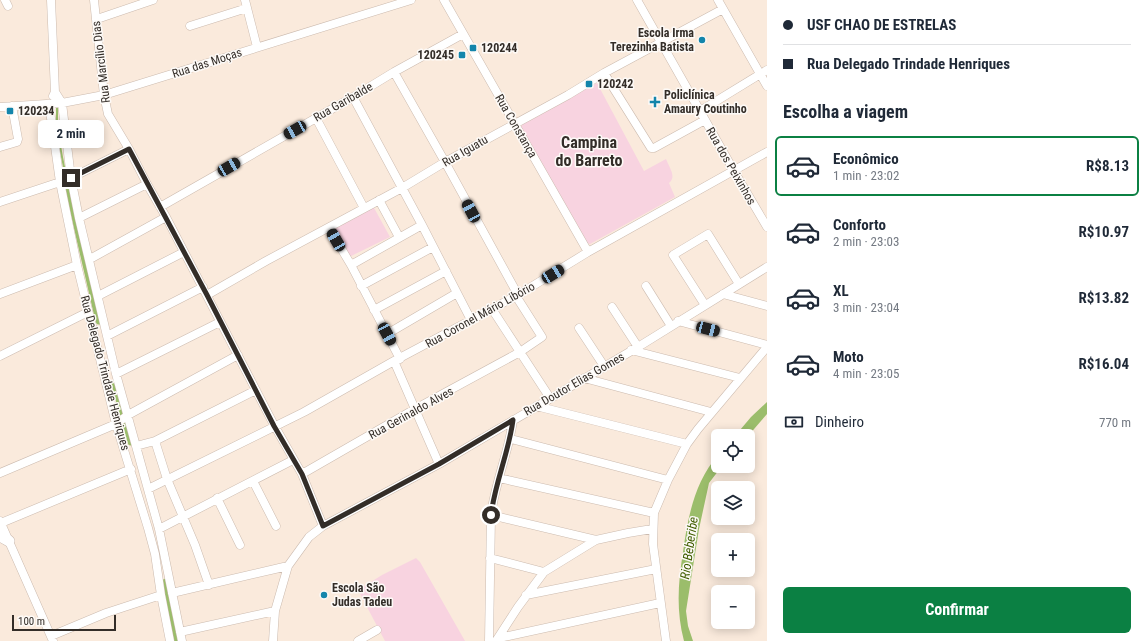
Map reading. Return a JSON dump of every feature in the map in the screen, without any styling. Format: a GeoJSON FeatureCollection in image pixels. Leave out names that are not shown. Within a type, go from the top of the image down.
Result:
{"type":"FeatureCollection","features":[{"type":"Feature","properties":{"kind":"street"},"geometry":{"type":"LineString","coordinates":[[49,104],[55,92],[51,0]]}},
{"type":"Feature","properties":{"kind":"street","name":"Rua Marcílio Dias"},"geometry":{"type":"LineString","coordinates":[[94,0],[104,95],[108,114],[166,217],[274,426],[302,474],[323,526]]}},
{"type":"Feature","properties":{"kind":"street"},"geometry":{"type":"LineString","coordinates":[[97,19],[153,0]]}},
{"type":"Feature","properties":{"kind":"street","name":"Rua das Moças"},"geometry":{"type":"LineString","coordinates":[[0,107],[49,104],[104,95],[410,0]]}},
{"type":"Feature","properties":{"kind":"street","name":"Rua Constança"},"geometry":{"type":"LineString","coordinates":[[444,0],[588,252]]}},
{"type":"Feature","properties":{"kind":"street","name":"Rua dos Peixinhos"},"geometry":{"type":"LineString","coordinates":[[637,0],[660,43],[767,226]]}},
{"type":"Feature","properties":{"kind":"street"},"geometry":{"type":"LineString","coordinates":[[718,0],[764,72],[767,86]]}},
{"type":"Feature","properties":{"kind":"street"},"geometry":{"type":"LineString","coordinates":[[190,26],[246,4],[257,47]]}},
{"type":"Feature","properties":{"kind":"street","name":"Rua Iguatu"},"geometry":{"type":"LineString","coordinates":[[207,295],[266,261],[402,188],[445,162],[568,95],[604,73],[723,9]]}},
{"type":"Feature","properties":{"kind":"street","name":"Rua Garibalde"},"geometry":{"type":"LineString","coordinates":[[160,207],[394,72],[463,34]]}},
{"type":"Feature","properties":{"kind":"street"},"geometry":{"type":"LineString","coordinates":[[394,72],[517,295]]}},
{"type":"Feature","properties":{"kind":"street"},"geometry":{"type":"LineString","coordinates":[[700,111],[764,72]]}},
{"type":"Feature","properties":{"kind":"street"},"geometry":{"type":"LineString","coordinates":[[604,73],[651,148],[654,148],[705,120]]}},
{"type":"Feature","properties":{"kind":"street"},"geometry":{"type":"LineString","coordinates":[[55,92],[62,102]]}},
{"type":"Feature","properties":{"kind":"street"},"geometry":{"type":"LineString","coordinates":[[352,97],[422,225],[471,320]]}},
{"type":"Feature","properties":{"kind":"street","name":"Rua Delegado Trindade Henriques"},"geometry":{"type":"LineString","coordinates":[[62,102],[71,178],[79,218],[90,259],[116,374],[131,469],[155,554],[170,641]]}},
{"type":"Feature","properties":{"kind":"street","name":"Rua Delegado Trindade Henriques"},"geometry":{"type":"LineString","coordinates":[[49,104],[60,182],[88,312],[122,419],[136,446],[160,528],[182,641]]}},
{"type":"Feature","properties":{"kind":"street"},"geometry":{"type":"LineString","coordinates":[[0,147],[18,141],[19,136],[12,106]]}},
{"type":"Feature","properties":{"kind":"street"},"geometry":{"type":"LineString","coordinates":[[316,118],[364,208]]}},
{"type":"Feature","properties":{"kind":"street"},"geometry":{"type":"LineString","coordinates":[[71,178],[129,149]]}},
{"type":"Feature","properties":{"kind":"street","name":"Rua Coronel Mário Libório"},"geometry":{"type":"LineString","coordinates":[[148,488],[304,412],[517,295],[588,252],[767,152]]}},
{"type":"Feature","properties":{"kind":"street"},"geometry":{"type":"LineString","coordinates":[[0,202],[60,182]]}},
{"type":"Feature","properties":{"kind":"street"},"geometry":{"type":"LineString","coordinates":[[79,218],[147,184]]}},
{"type":"Feature","properties":{"kind":"street"},"geometry":{"type":"LineString","coordinates":[[379,200],[399,237]]}},
{"type":"Feature","properties":{"kind":"street"},"geometry":{"type":"LineString","coordinates":[[90,259],[166,217]]}},
{"type":"Feature","properties":{"kind":"street"},"geometry":{"type":"LineString","coordinates":[[351,265],[422,225]]}},
{"type":"Feature","properties":{"kind":"street"},"geometry":{"type":"LineString","coordinates":[[329,228],[351,265],[387,334],[415,409],[439,464]]}},
{"type":"Feature","properties":{"kind":"street"},"geometry":{"type":"LineString","coordinates":[[705,305],[674,255],[708,234],[739,284]]}},
{"type":"Feature","properties":{"kind":"street"},"geometry":{"type":"LineString","coordinates":[[361,286],[433,247]]}},
{"type":"Feature","properties":{"kind":"street"},"geometry":{"type":"LineString","coordinates":[[98,296],[184,252]]}},
{"type":"Feature","properties":{"kind":"street"},"geometry":{"type":"LineString","coordinates":[[0,294],[77,265]]}},
{"type":"Feature","properties":{"kind":"street","name":"Rua Doutor Elias Gomes"},"geometry":{"type":"LineString","coordinates":[[273,641],[275,611],[288,566],[309,537],[323,526],[439,464],[635,349],[767,267]]}},
{"type":"Feature","properties":{"kind":"street"},"geometry":{"type":"LineString","coordinates":[[374,310],[446,272]]}},
{"type":"Feature","properties":{"kind":"street"},"geometry":{"type":"LineString","coordinates":[[646,286],[675,324],[767,346],[711,412],[687,444],[668,480],[654,513],[652,529],[663,640]]}},
{"type":"Feature","properties":{"kind":"street"},"geometry":{"type":"LineString","coordinates":[[107,336],[203,287]]}},
{"type":"Feature","properties":{"kind":"street"},"geometry":{"type":"LineString","coordinates":[[387,334],[457,293]]}},
{"type":"Feature","properties":{"kind":"street"},"geometry":{"type":"LineString","coordinates":[[723,294],[767,306]]}},
{"type":"Feature","properties":{"kind":"street","name":"Rua Gerinaldo Alves"},"geometry":{"type":"LineString","coordinates":[[302,474],[415,409],[520,352],[542,337],[517,295]]}},
{"type":"Feature","properties":{"kind":"street"},"geometry":{"type":"LineString","coordinates":[[612,307],[635,349],[740,378]]}},
{"type":"Feature","properties":{"kind":"street"},"geometry":{"type":"LineString","coordinates":[[492,309],[550,398]]}},
{"type":"Feature","properties":{"kind":"street"},"geometry":{"type":"LineString","coordinates":[[0,356],[88,312]]}},
{"type":"Feature","properties":{"kind":"street"},"geometry":{"type":"LineString","coordinates":[[116,374],[220,322]]}},
{"type":"Feature","properties":{"kind":"street"},"geometry":{"type":"LineString","coordinates":[[579,328],[604,366]]}},
{"type":"Feature","properties":{"kind":"street"},"geometry":{"type":"LineString","coordinates":[[0,473],[122,419],[238,355]]}},
{"type":"Feature","properties":{"kind":"street"},"geometry":{"type":"LineString","coordinates":[[584,378],[711,412]]}},
{"type":"Feature","properties":{"kind":"street"},"geometry":{"type":"LineString","coordinates":[[136,446],[155,441],[256,390]]}},
{"type":"Feature","properties":{"kind":"street"},"geometry":{"type":"LineString","coordinates":[[536,406],[687,444]]}},
{"type":"Feature","properties":{"kind":"street"},"geometry":{"type":"LineString","coordinates":[[489,641],[491,515],[493,496],[511,439],[513,420]]}},
{"type":"Feature","properties":{"kind":"street"},"geometry":{"type":"LineString","coordinates":[[511,439],[668,480]]}},
{"type":"Feature","properties":{"kind":"street"},"geometry":{"type":"LineString","coordinates":[[155,441],[167,479],[209,585]]}},
{"type":"Feature","properties":{"kind":"street"},"geometry":{"type":"LineString","coordinates":[[160,528],[293,460]]}},
{"type":"Feature","properties":{"kind":"street"},"geometry":{"type":"LineString","coordinates":[[131,469],[1,522],[4,538],[52,638],[106,613],[161,595]]}},
{"type":"Feature","properties":{"kind":"street"},"geometry":{"type":"LineString","coordinates":[[499,478],[654,513]]}},
{"type":"Feature","properties":{"kind":"street"},"geometry":{"type":"LineString","coordinates":[[253,481],[276,526]]}},
{"type":"Feature","properties":{"kind":"street"},"geometry":{"type":"LineString","coordinates":[[217,498],[240,545]]}},
{"type":"Feature","properties":{"kind":"street"},"geometry":{"type":"LineString","coordinates":[[491,515],[596,540]]}},
{"type":"Feature","properties":{"kind":"street"},"geometry":{"type":"LineString","coordinates":[[497,639],[544,572],[596,540],[652,529]]}},
{"type":"Feature","properties":{"kind":"street"},"geometry":{"type":"LineString","coordinates":[[490,558],[544,572]]}},
{"type":"Feature","properties":{"kind":"street"},"geometry":{"type":"LineString","coordinates":[[172,593],[288,566]]}},
{"type":"Feature","properties":{"kind":"street"},"geometry":{"type":"LineString","coordinates":[[526,596],[656,569]]}},
{"type":"Feature","properties":{"kind":"street"},"geometry":{"type":"LineString","coordinates":[[497,639],[660,603]]}},
{"type":"Feature","properties":{"kind":"street"},"geometry":{"type":"LineString","coordinates":[[180,632],[275,611]]}},
{"type":"Feature","properties":{"kind":"street"},"geometry":{"type":"LineString","coordinates":[[358,641],[377,630]]}},
{"type":"Feature","properties":{"kind":"shaded area"},"geometry":{"type":"Polygon","coordinates":[[[597,83],[644,171],[666,159],[672,175],[669,183],[675,197],[590,244],[587,243],[521,127],[523,123],[597,83]]]}},
{"type":"Feature","properties":{"kind":"shaded area"},"geometry":{"type":"Polygon","coordinates":[[[373,206],[390,237],[347,258],[331,229],[373,206]]]}},
{"type":"Feature","properties":{"kind":"shaded area"},"geometry":{"type":"Polygon","coordinates":[[[416,558],[420,562],[465,641],[385,641],[358,590],[382,575],[416,558]]]}},
{"type":"Feature","properties":{"kind":"water"},"geometry":{"type":"Polygon","coordinates":[[[767,402],[767,414],[754,429],[741,429],[767,402]]]}},
{"type":"Feature","properties":{"kind":"water","name":"Rio Beberibe"},"geometry":{"type":"Polygon","coordinates":[[[711,465],[711,473],[717,473],[709,483],[699,529],[686,611],[688,626],[693,641],[684,641],[681,630],[679,608],[681,563],[693,501],[703,477],[711,465]]]}},
{"type":"Feature","properties":{"kind":"waterway"},"geometry":{"type":"LineString","coordinates":[[57,105],[57,129],[68,187]]}},
{"type":"Feature","properties":{"kind":"waterway"},"geometry":{"type":"LineString","coordinates":[[68,187],[99,321]]}},
{"type":"Feature","properties":{"kind":"waterway"},"geometry":{"type":"LineString","coordinates":[[115,385],[131,442]]}},
{"type":"Feature","properties":{"kind":"waterway"},"geometry":{"type":"LineString","coordinates":[[166,582],[177,641]]}},
{"type":"Feature","properties":{"kind":"place","name":"Escola Irma Terezinha Batista"},"geometry":{"type":"Point","coordinates":[702,40]}},
{"type":"Feature","properties":{"kind":"place","name":"120244"},"geometry":{"type":"Point","coordinates":[473,48]}},
{"type":"Feature","properties":{"kind":"place","name":"120245"},"geometry":{"type":"Point","coordinates":[462,55]}},
{"type":"Feature","properties":{"kind":"place","name":"120242"},"geometry":{"type":"Point","coordinates":[589,84]}},
{"type":"Feature","properties":{"kind":"place","name":"Policlínica Amaury Coutinho"},"geometry":{"type":"Point","coordinates":[655,102]}},
{"type":"Feature","properties":{"kind":"place","name":"120234"},"geometry":{"type":"Point","coordinates":[10,111]}},
{"type":"Feature","properties":{"kind":"place","name":"Escola São Judas Tadeu"},"geometry":{"type":"Point","coordinates":[324,595]}},
{"type":"Feature","properties":{"kind":"district","name":"Campina do Barreto"},"geometry":{"type":"Point","coordinates":[589,151]}},
{"type":"Feature","properties":{"kind":"route"},"geometry":{"type":"LineString","coordinates":[[71,178],[129,149],[207,295],[274,426],[302,474],[323,526],[439,464],[477,440],[513,420],[511,439],[493,496],[491,515]]}}]}
